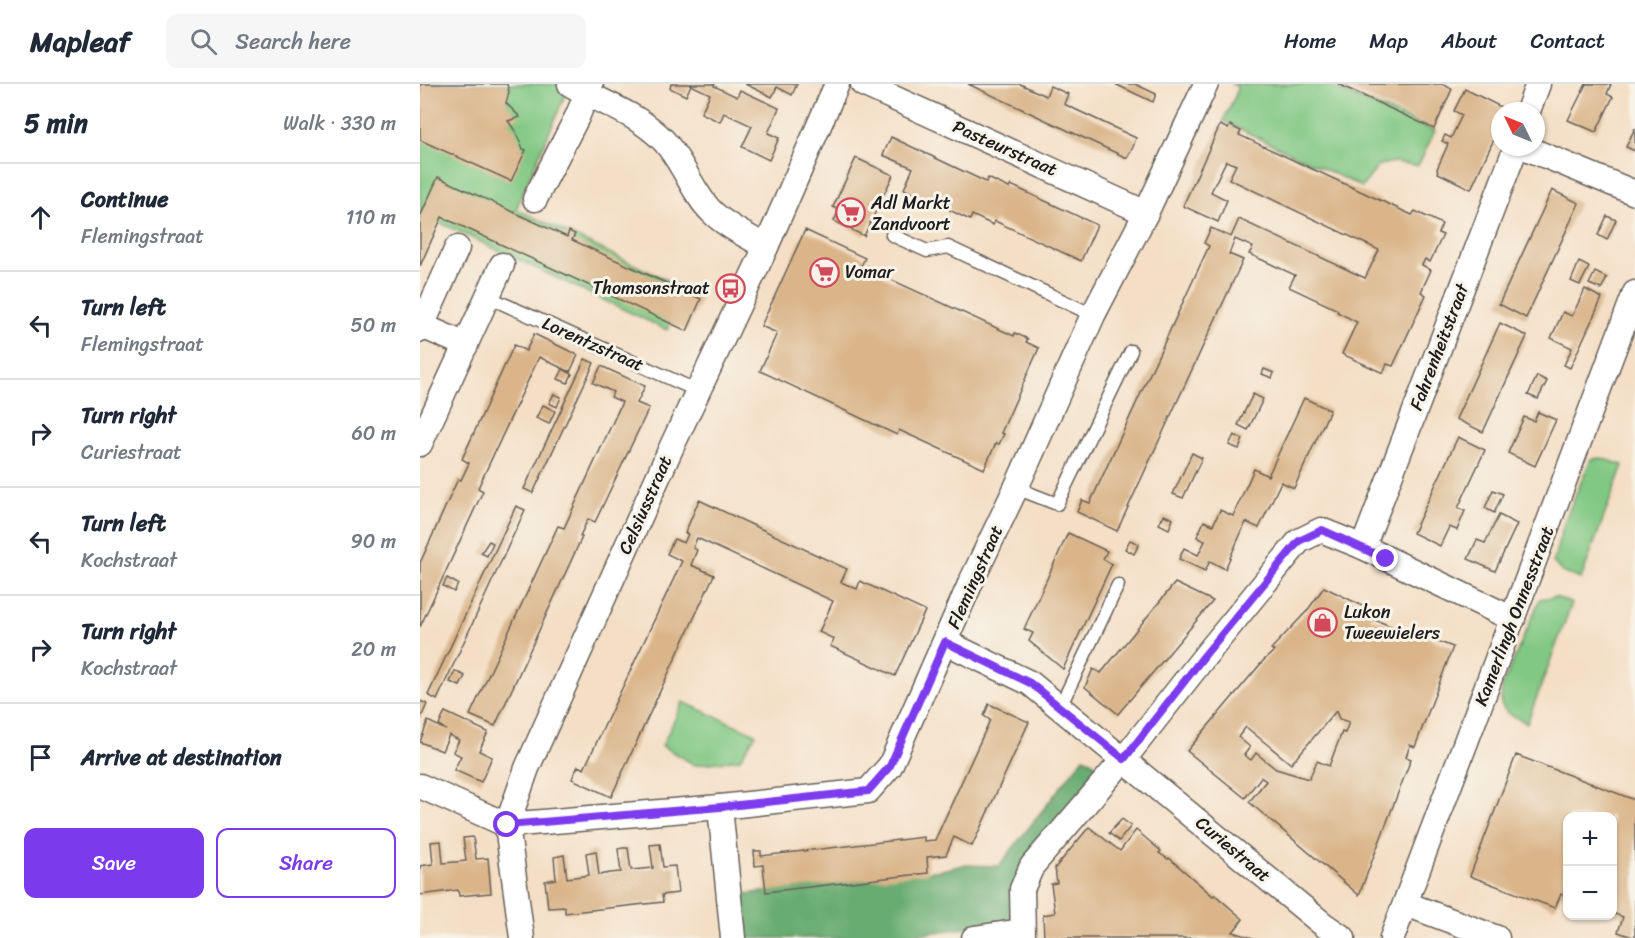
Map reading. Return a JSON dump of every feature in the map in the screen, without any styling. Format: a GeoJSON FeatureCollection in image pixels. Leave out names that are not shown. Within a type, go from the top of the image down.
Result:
{"type":"FeatureCollection","features":[{"type":"Feature","properties":{"kind":"street","name":"Celsiusstraat"},"geometry":{"type":"LineString","coordinates":[[522,938],[507,825],[526,768],[766,247],[837,84]]}},
{"type":"Feature","properties":{"kind":"street","name":"Pasteurstraat"},"geometry":{"type":"LineString","coordinates":[[862,84],[1146,213]]}},
{"type":"Feature","properties":{"kind":"street","name":"Flemingstraat"},"geometry":{"type":"LineString","coordinates":[[507,825],[720,807],[868,791],[890,766],[970,584],[1094,315],[1146,213],[1206,84]]}},
{"type":"Feature","properties":{"kind":"street"},"geometry":{"type":"LineString","coordinates":[[1531,102],[1538,84]]}},
{"type":"Feature","properties":{"kind":"street"},"geometry":{"type":"LineString","coordinates":[[535,199],[577,117],[582,87],[625,111],[663,139],[712,212],[766,247]]}},
{"type":"Feature","properties":{"kind":"street","name":"Fahrenheitstraat"},"geometry":{"type":"LineString","coordinates":[[1363,547],[1513,156]]}},
{"type":"Feature","properties":{"kind":"street"},"geometry":{"type":"LineString","coordinates":[[1545,156],[1635,193]]}},
{"type":"Feature","properties":{"kind":"street"},"geometry":{"type":"LineString","coordinates":[[457,248],[421,328],[466,345]]}},
{"type":"Feature","properties":{"kind":"street"},"geometry":{"type":"LineString","coordinates":[[420,444],[502,265]]}},
{"type":"Feature","properties":{"kind":"street","name":"Kamerlingh Onnesstraat"},"geometry":{"type":"LineString","coordinates":[[1392,938],[1513,619],[1624,353],[1635,293]]}},
{"type":"Feature","properties":{"kind":"street"},"geometry":{"type":"LineString","coordinates":[[974,938],[1023,934],[1022,889],[1032,866],[1124,759],[1204,656],[1299,541],[1322,530],[1363,547],[1513,619]]}},
{"type":"Feature","properties":{"kind":"street","name":"Curiestraat"},"geometry":{"type":"LineString","coordinates":[[945,642],[1030,683],[1324,925],[1343,938]]}},
{"type":"Feature","properties":{"kind":"street"},"geometry":{"type":"LineString","coordinates":[[420,786],[507,825]]}},
{"type":"Feature","properties":{"kind":"street"},"geometry":{"type":"LineString","coordinates":[[720,807],[733,938]]}},
{"type":"Feature","properties":{"kind":"street"},"geometry":{"type":"LineString","coordinates":[[1406,904],[1497,938]]}},
{"type":"Feature","properties":{"kind":"lane"},"geometry":{"type":"LineString","coordinates":[[892,235],[927,251],[948,247],[1094,315]]}},
{"type":"Feature","properties":{"kind":"lane","name":"Lorentzstraat"},"geometry":{"type":"LineString","coordinates":[[488,297],[698,391]]}},
{"type":"Feature","properties":{"kind":"lane"},"geometry":{"type":"LineString","coordinates":[[1016,488],[1057,504],[1131,351]]}},
{"type":"Feature","properties":{"kind":"lane"},"geometry":{"type":"LineString","coordinates":[[1060,707],[1118,585]]}},
{"type":"Feature","properties":{"kind":"green space"},"geometry":{"type":"Polygon","coordinates":[[[420,84],[570,84],[516,209],[686,289],[667,330],[430,218],[420,239],[420,84]]]}},
{"type":"Feature","properties":{"kind":"green space"},"geometry":{"type":"Polygon","coordinates":[[[1231,84],[1325,84],[1435,131],[1418,166],[1395,162],[1379,165],[1362,187],[1223,121],[1236,94],[1237,86],[1231,84]]]}},
{"type":"Feature","properties":{"kind":"green space"},"geometry":{"type":"Polygon","coordinates":[[[1601,458],[1623,465],[1581,579],[1562,572],[1553,562],[1565,520],[1591,459],[1601,458]]]}},
{"type":"Feature","properties":{"kind":"green space"},"geometry":{"type":"Polygon","coordinates":[[[1555,597],[1572,603],[1527,723],[1507,713],[1501,704],[1502,687],[1540,599],[1555,597]]]}},
{"type":"Feature","properties":{"kind":"green space"},"geometry":{"type":"Polygon","coordinates":[[[683,702],[756,734],[740,759],[695,765],[662,746],[683,702]]]}},
{"type":"Feature","properties":{"kind":"green space"},"geometry":{"type":"Polygon","coordinates":[[[1084,757],[1102,768],[1014,919],[1008,923],[886,938],[742,938],[737,895],[942,870],[963,865],[999,866],[1084,757]]]}},
{"type":"Feature","properties":{"kind":"building"},"geometry":{"type":"Polygon","coordinates":[[[420,84],[507,84],[509,92],[506,103],[520,117],[508,121],[516,132],[523,149],[526,150],[511,181],[420,140],[420,84]]]}},
{"type":"Feature","properties":{"kind":"building"},"geometry":{"type":"Polygon","coordinates":[[[671,84],[715,84],[714,86],[737,97],[740,90],[779,108],[768,133],[779,138],[769,160],[742,147],[752,126],[724,113],[720,122],[701,113],[710,94],[691,85],[686,96],[670,88],[671,84]]]}},
{"type":"Feature","properties":{"kind":"building"},"geometry":{"type":"Polygon","coordinates":[[[745,84],[797,84],[792,95],[777,87],[772,97],[745,84]]]}},
{"type":"Feature","properties":{"kind":"building"},"geometry":{"type":"Polygon","coordinates":[[[968,84],[1020,84],[1046,96],[1050,86],[1068,94],[1064,104],[1136,138],[1133,147],[1127,158],[968,84]]]}},
{"type":"Feature","properties":{"kind":"building"},"geometry":{"type":"Polygon","coordinates":[[[1115,84],[1135,84],[1156,94],[1153,102],[1115,84]]]}},
{"type":"Feature","properties":{"kind":"building"},"geometry":{"type":"Polygon","coordinates":[[[1338,84],[1442,84],[1452,89],[1434,129],[1338,84]]]}},
{"type":"Feature","properties":{"kind":"building"},"geometry":{"type":"Polygon","coordinates":[[[1586,84],[1611,84],[1607,94],[1613,97],[1596,132],[1568,120],[1586,84]]]}},
{"type":"Feature","properties":{"kind":"building"},"geometry":{"type":"Polygon","coordinates":[[[1465,89],[1491,102],[1491,146],[1471,189],[1438,173],[1437,169],[1448,144],[1442,141],[1445,135],[1451,138],[1462,115],[1454,111],[1465,89]]]}},
{"type":"Feature","properties":{"kind":"building"},"geometry":{"type":"Polygon","coordinates":[[[1220,125],[1228,129],[1230,125],[1241,131],[1239,135],[1412,215],[1415,211],[1442,224],[1438,233],[1443,235],[1430,262],[1425,259],[1422,265],[1431,270],[1421,292],[1426,295],[1393,366],[1387,364],[1383,373],[1342,354],[1357,322],[1337,312],[1338,310],[1289,287],[1295,275],[1249,254],[1253,247],[1235,239],[1229,254],[1243,260],[1117,531],[1077,512],[1082,500],[1090,503],[1209,246],[1204,243],[1211,228],[1231,237],[1239,219],[1365,278],[1379,250],[1229,179],[1236,165],[1226,161],[1211,192],[1227,200],[1218,222],[1183,206],[1220,125]]]}},
{"type":"Feature","properties":{"kind":"building"},"geometry":{"type":"Polygon","coordinates":[[[1635,128],[1635,151],[1626,147],[1635,128]]]}},
{"type":"Feature","properties":{"kind":"building"},"geometry":{"type":"Polygon","coordinates":[[[891,137],[986,182],[988,178],[1009,188],[1011,185],[1097,225],[1081,261],[995,221],[993,225],[972,215],[970,220],[949,210],[951,205],[937,198],[934,203],[904,189],[913,168],[883,155],[891,137]]]}},
{"type":"Feature","properties":{"kind":"building"},"geometry":{"type":"Polygon","coordinates":[[[856,158],[893,175],[864,236],[834,221],[839,210],[833,207],[856,158]]]}},
{"type":"Feature","properties":{"kind":"building"},"geometry":{"type":"Polygon","coordinates":[[[438,177],[567,237],[569,231],[575,234],[572,240],[701,299],[687,331],[442,217],[420,266],[420,217],[438,177]]]}},
{"type":"Feature","properties":{"kind":"building"},"geometry":{"type":"Polygon","coordinates":[[[1552,190],[1579,203],[1526,318],[1499,304],[1552,190]]]}},
{"type":"Feature","properties":{"kind":"building"},"geometry":{"type":"Polygon","coordinates":[[[1607,216],[1616,220],[1607,240],[1598,235],[1607,216]]]}},
{"type":"Feature","properties":{"kind":"building"},"geometry":{"type":"Polygon","coordinates":[[[805,230],[865,258],[861,266],[867,269],[868,266],[884,274],[883,276],[1014,336],[1015,333],[1028,339],[1026,342],[1039,348],[1001,433],[1004,434],[999,444],[996,443],[984,469],[899,430],[897,435],[760,371],[777,333],[761,326],[805,230]]]}},
{"type":"Feature","properties":{"kind":"building"},"geometry":{"type":"Polygon","coordinates":[[[1579,262],[1589,267],[1580,285],[1571,281],[1579,262]]]}},
{"type":"Feature","properties":{"kind":"building"},"geometry":{"type":"Polygon","coordinates":[[[1595,272],[1607,278],[1601,289],[1589,284],[1595,272]]]}},
{"type":"Feature","properties":{"kind":"building"},"geometry":{"type":"Polygon","coordinates":[[[1585,289],[1602,298],[1570,368],[1564,365],[1572,348],[1551,338],[1563,312],[1572,316],[1585,289]]]}},
{"type":"Feature","properties":{"kind":"building"},"geometry":{"type":"Polygon","coordinates":[[[1500,323],[1527,336],[1483,432],[1456,419],[1500,323]]]}},
{"type":"Feature","properties":{"kind":"building"},"geometry":{"type":"Polygon","coordinates":[[[534,334],[578,355],[570,372],[539,357],[478,488],[483,491],[420,627],[420,563],[458,479],[461,480],[469,463],[462,459],[514,345],[526,351],[534,334]]]}},
{"type":"Feature","properties":{"kind":"building"},"geometry":{"type":"Polygon","coordinates":[[[585,359],[594,363],[533,493],[524,489],[585,359]]]}},
{"type":"Feature","properties":{"kind":"building"},"geometry":{"type":"Polygon","coordinates":[[[601,366],[645,386],[637,403],[649,408],[595,522],[588,519],[580,536],[582,537],[495,726],[470,715],[558,526],[564,528],[622,402],[611,397],[613,392],[593,383],[601,366]]]}},
{"type":"Feature","properties":{"kind":"building"},"geometry":{"type":"Polygon","coordinates":[[[563,369],[572,374],[568,383],[558,379],[563,369]]]}},
{"type":"Feature","properties":{"kind":"building"},"geometry":{"type":"Polygon","coordinates":[[[1264,369],[1274,373],[1272,378],[1262,374],[1264,369]]]}},
{"type":"Feature","properties":{"kind":"building"},"geometry":{"type":"Polygon","coordinates":[[[1537,376],[1547,381],[1538,399],[1528,395],[1537,376]]]}},
{"type":"Feature","properties":{"kind":"building"},"geometry":{"type":"Polygon","coordinates":[[[554,394],[561,397],[557,407],[549,403],[554,394]]]}},
{"type":"Feature","properties":{"kind":"building"},"geometry":{"type":"Polygon","coordinates":[[[1253,394],[1263,399],[1248,430],[1238,425],[1253,394]]]}},
{"type":"Feature","properties":{"kind":"building"},"geometry":{"type":"Polygon","coordinates":[[[1304,398],[1330,410],[1294,488],[1281,482],[1259,528],[1246,522],[1225,569],[1210,561],[1205,571],[1179,559],[1184,548],[1198,555],[1205,541],[1197,537],[1204,521],[1213,525],[1220,510],[1233,516],[1254,469],[1268,476],[1304,398]]]}},
{"type":"Feature","properties":{"kind":"building"},"geometry":{"type":"Polygon","coordinates":[[[543,405],[555,411],[549,424],[536,418],[543,405]]]}},
{"type":"Feature","properties":{"kind":"building"},"geometry":{"type":"Polygon","coordinates":[[[1538,412],[1556,420],[1535,466],[1508,453],[1524,417],[1534,421],[1538,412]]]}},
{"type":"Feature","properties":{"kind":"building"},"geometry":{"type":"Polygon","coordinates":[[[1234,435],[1243,439],[1239,449],[1229,445],[1234,435]]]}},
{"type":"Feature","properties":{"kind":"building"},"geometry":{"type":"Polygon","coordinates":[[[1458,437],[1485,450],[1458,508],[1465,511],[1457,530],[1449,527],[1440,546],[1413,533],[1458,437]]]}},
{"type":"Feature","properties":{"kind":"building"},"geometry":{"type":"Polygon","coordinates":[[[1192,453],[1202,458],[1183,498],[1173,494],[1192,453]]]}},
{"type":"Feature","properties":{"kind":"building"},"geometry":{"type":"Polygon","coordinates":[[[1493,490],[1503,494],[1494,513],[1485,508],[1493,490]]]}},
{"type":"Feature","properties":{"kind":"building"},"geometry":{"type":"Polygon","coordinates":[[[699,500],[847,569],[841,582],[857,589],[860,581],[925,611],[895,676],[830,646],[834,639],[819,632],[833,601],[697,538],[693,548],[697,550],[691,565],[714,575],[611,797],[572,779],[578,766],[584,769],[682,561],[667,554],[674,539],[684,543],[688,534],[685,533],[699,500]]]}},
{"type":"Feature","properties":{"kind":"building"},"geometry":{"type":"Polygon","coordinates":[[[516,506],[525,510],[437,700],[428,695],[516,506]]]}},
{"type":"Feature","properties":{"kind":"building"},"geometry":{"type":"Polygon","coordinates":[[[1164,515],[1173,519],[1169,529],[1159,524],[1164,515]]]}},
{"type":"Feature","properties":{"kind":"building"},"geometry":{"type":"Polygon","coordinates":[[[1499,515],[1517,524],[1495,571],[1468,559],[1477,540],[1485,543],[1499,515]]]}},
{"type":"Feature","properties":{"kind":"building"},"geometry":{"type":"Polygon","coordinates":[[[1068,533],[1107,551],[1103,559],[1112,564],[1063,669],[1029,641],[1033,633],[1024,629],[1068,533]]]}},
{"type":"Feature","properties":{"kind":"building"},"geometry":{"type":"Polygon","coordinates":[[[1130,540],[1139,544],[1134,554],[1125,549],[1130,540]]]}},
{"type":"Feature","properties":{"kind":"building"},"geometry":{"type":"Polygon","coordinates":[[[489,541],[493,543],[487,556],[481,553],[489,541]]]}},
{"type":"Feature","properties":{"kind":"building"},"geometry":{"type":"Polygon","coordinates":[[[447,578],[458,584],[454,592],[443,586],[447,578]]]}},
{"type":"Feature","properties":{"kind":"building"},"geometry":{"type":"Polygon","coordinates":[[[1175,583],[1213,601],[1118,714],[1085,687],[1093,669],[1101,673],[1175,583]]]}},
{"type":"Feature","properties":{"kind":"building"},"geometry":{"type":"Polygon","coordinates":[[[1324,587],[1373,611],[1370,618],[1453,647],[1415,747],[1410,745],[1406,757],[1411,759],[1359,895],[1249,802],[1266,781],[1261,777],[1245,798],[1187,751],[1274,651],[1271,649],[1307,611],[1324,587]],[[1336,711],[1291,764],[1246,727],[1238,737],[1250,747],[1244,755],[1251,760],[1256,753],[1276,769],[1309,779],[1317,761],[1329,766],[1342,732],[1345,733],[1349,722],[1339,719],[1336,711]]]}},
{"type":"Feature","properties":{"kind":"building"},"geometry":{"type":"Polygon","coordinates":[[[455,671],[465,676],[460,686],[450,682],[455,671]]]}},
{"type":"Feature","properties":{"kind":"building"},"geometry":{"type":"Polygon","coordinates":[[[420,701],[427,704],[420,720],[420,701]]]}},
{"type":"Feature","properties":{"kind":"building"},"geometry":{"type":"Polygon","coordinates":[[[989,704],[1029,722],[972,846],[954,837],[946,855],[927,857],[928,873],[766,892],[763,865],[755,866],[754,851],[761,851],[761,856],[924,837],[924,841],[935,840],[990,720],[984,716],[989,704]]]}},
{"type":"Feature","properties":{"kind":"building"},"geometry":{"type":"Polygon","coordinates":[[[445,712],[488,732],[479,751],[492,757],[481,782],[454,770],[461,756],[453,752],[459,740],[449,735],[442,751],[420,742],[428,721],[446,730],[439,725],[445,712]]]}},
{"type":"Feature","properties":{"kind":"building"},"geometry":{"type":"Polygon","coordinates":[[[1516,755],[1635,800],[1635,938],[1618,932],[1623,917],[1617,915],[1617,812],[1563,812],[1563,895],[1561,894],[1555,908],[1470,876],[1516,755]]]}},
{"type":"Feature","properties":{"kind":"building"},"geometry":{"type":"Polygon","coordinates":[[[1122,819],[1131,826],[1119,841],[1109,833],[1122,819]]]}},
{"type":"Feature","properties":{"kind":"building"},"geometry":{"type":"Polygon","coordinates":[[[1089,827],[1120,851],[1136,830],[1161,851],[1159,853],[1169,858],[1243,919],[1233,932],[1253,938],[1044,938],[1043,915],[1055,913],[1051,884],[1057,883],[1055,868],[1089,827]]]}},
{"type":"Feature","properties":{"kind":"building"},"geometry":{"type":"Polygon","coordinates":[[[473,837],[476,859],[488,858],[491,893],[459,896],[458,890],[420,895],[420,866],[433,864],[431,842],[441,841],[443,863],[466,861],[463,838],[473,837]]]}},
{"type":"Feature","properties":{"kind":"building"},"geometry":{"type":"Polygon","coordinates":[[[660,844],[663,867],[675,866],[678,893],[662,895],[663,902],[565,913],[565,907],[548,908],[545,881],[556,879],[554,857],[564,855],[567,878],[589,875],[586,853],[596,851],[599,875],[621,872],[618,849],[623,848],[628,848],[631,870],[653,868],[650,845],[660,844]]]}},
{"type":"Feature","properties":{"kind":"place","name":"Adl Markt Zandvoort"},"geometry":{"type":"Point","coordinates":[850,213]}},
{"type":"Feature","properties":{"kind":"place","name":"Vomar"},"geometry":{"type":"Point","coordinates":[824,272]}},
{"type":"Feature","properties":{"kind":"place","name":"Thomsonstraat"},"geometry":{"type":"Point","coordinates":[731,288]}},
{"type":"Feature","properties":{"kind":"place","name":"Lukon Tweewielers"},"geometry":{"type":"Point","coordinates":[1323,622]}},
{"type":"Feature","properties":{"kind":"route"},"geometry":{"type":"LineString","coordinates":[[507,825],[720,807],[868,791],[890,766],[945,642],[1030,683],[1124,759],[1204,656],[1299,541],[1322,530],[1386,559]]}}]}
